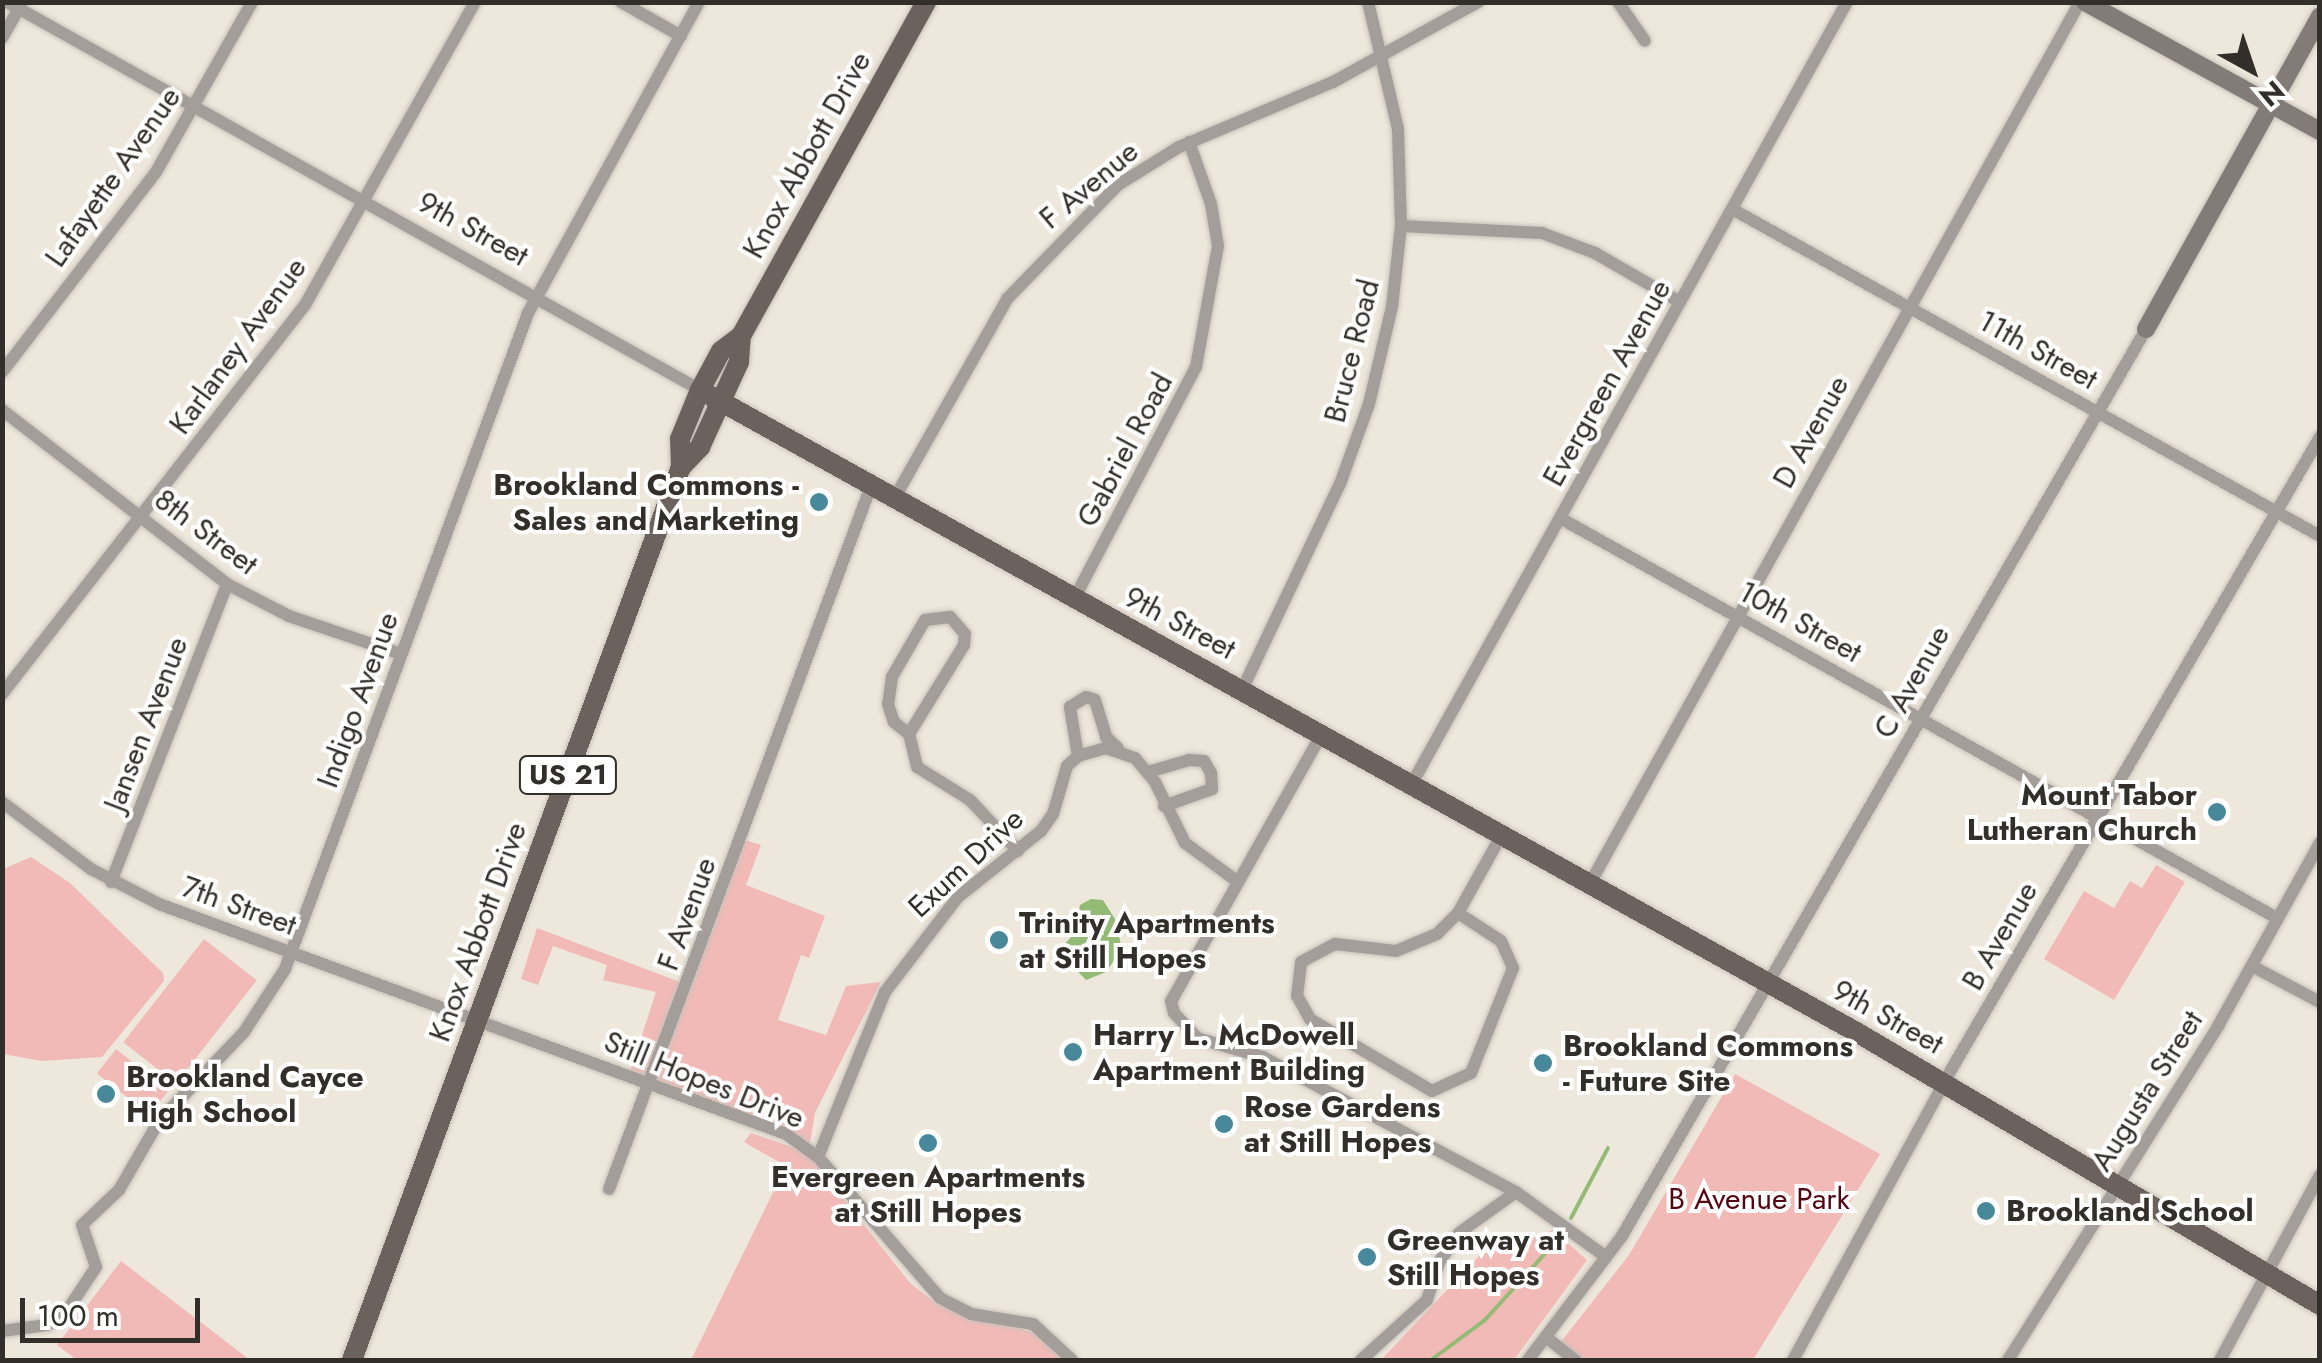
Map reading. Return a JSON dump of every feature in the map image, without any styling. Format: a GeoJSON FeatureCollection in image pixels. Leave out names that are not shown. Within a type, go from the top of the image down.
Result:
{"type":"FeatureCollection","features":[{"type":"Feature","properties":{"kind":"main road","name":"Knox Abbott Drive"},"geometry":{"type":"LineString","coordinates":[[352,1360],[682,467],[700,448],[710,395],[739,362],[741,336],[926,2]]}},
{"type":"Feature","properties":{"kind":"main road","name":"9th Street"},"geometry":{"type":"LineString","coordinates":[[710,395],[1944,1082],[2320,1305]]}},
{"type":"Feature","properties":{"kind":"street","name":"Lafayette Avenue"},"geometry":{"type":"LineString","coordinates":[[2,372],[156,172],[252,2]]}},
{"type":"Feature","properties":{"kind":"street","name":"Karlaney Avenue"},"geometry":{"type":"LineString","coordinates":[[2,694],[289,329],[475,2]]}},
{"type":"Feature","properties":{"kind":"street"},"geometry":{"type":"LineString","coordinates":[[621,2],[681,36]]}},
{"type":"Feature","properties":{"kind":"street","name":"Indigo Avenue"},"geometry":{"type":"LineString","coordinates":[[2,1331],[54,1323],[83,1292],[96,1260],[82,1226],[119,1190],[159,1121],[244,1032],[293,953],[536,299],[699,2]]}},
{"type":"Feature","properties":{"kind":"street","name":"Bruce Road"},"geometry":{"type":"LineString","coordinates":[[1242,690],[1360,430],[1392,307],[1401,226],[1398,129],[1368,2]]}},
{"type":"Feature","properties":{"kind":"street","name":"F Avenue"},"geometry":{"type":"LineString","coordinates":[[894,499],[976,347],[1021,280],[1118,185],[1189,142],[1382,57],[1478,2]]}},
{"type":"Feature","properties":{"kind":"street"},"geometry":{"type":"LineString","coordinates":[[1618,2],[1645,41]]}},
{"type":"Feature","properties":{"kind":"street","name":"Evergreen Avenue"},"geometry":{"type":"LineString","coordinates":[[1410,787],[1846,2]]}},
{"type":"Feature","properties":{"kind":"street"},"geometry":{"type":"LineString","coordinates":[[2082,2],[2320,131]]}},
{"type":"Feature","properties":{"kind":"street","name":"D Avenue"},"geometry":{"type":"LineString","coordinates":[[1588,887],[2082,2]]}},
{"type":"Feature","properties":{"kind":"street","name":"9th Street"},"geometry":{"type":"LineString","coordinates":[[16,5],[710,395]]}},
{"type":"Feature","properties":{"kind":"street"},"geometry":{"type":"LineString","coordinates":[[2,38],[16,5]]}},
{"type":"Feature","properties":{"kind":"street","name":"C Avenue"},"geometry":{"type":"LineString","coordinates":[[1528,1360],[1606,1258],[1924,720],[2320,16]]}},
{"type":"Feature","properties":{"kind":"street","name":"Gabriel Road"},"geometry":{"type":"LineString","coordinates":[[1073,600],[1196,367],[1218,246],[1211,204],[1189,142]]}},
{"type":"Feature","properties":{"kind":"street","name":"11th Street"},"geometry":{"type":"LineString","coordinates":[[1732,209],[2320,536]]}},
{"type":"Feature","properties":{"kind":"street"},"geometry":{"type":"LineString","coordinates":[[1401,226],[1542,233],[1595,254],[1680,302]]}},
{"type":"Feature","properties":{"kind":"street","name":"8th Street"},"geometry":{"type":"LineString","coordinates":[[2,410],[226,584],[288,616],[402,654]]}},
{"type":"Feature","properties":{"kind":"street","name":"B Avenue"},"geometry":{"type":"LineString","coordinates":[[1793,1360],[1944,1082],[2320,437]]}},
{"type":"Feature","properties":{"kind":"street","name":"F Avenue"},"geometry":{"type":"LineString","coordinates":[[609,1189],[871,486]]}},
{"type":"Feature","properties":{"kind":"street","name":"10th Street"},"geometry":{"type":"LineString","coordinates":[[1560,518],[1924,720],[2094,821],[2277,918]]}},
{"type":"Feature","properties":{"kind":"street","name":"Jansen Avenue"},"geometry":{"type":"LineString","coordinates":[[112,882],[226,584]]}},
{"type":"Feature","properties":{"kind":"street"},"geometry":{"type":"LineString","coordinates":[[909,734],[964,645],[966,634],[950,617],[925,620],[892,677],[888,704],[894,722],[909,734],[916,767],[970,800],[1018,851]]}},
{"type":"Feature","properties":{"kind":"street"},"geometry":{"type":"LineString","coordinates":[[1120,750],[1078,756],[1070,708],[1086,697],[1096,700],[1106,737],[1148,772],[1164,806],[1196,854],[1237,881]]}},
{"type":"Feature","properties":{"kind":"street"},"geometry":{"type":"LineString","coordinates":[[1320,737],[1171,1001],[1187,1030],[1262,1057],[1516,1192],[1606,1258]]}},
{"type":"Feature","properties":{"kind":"street","name":"Exum Drive"},"geometry":{"type":"LineString","coordinates":[[818,1157],[886,992],[958,896],[1018,851],[1054,814],[1058,786],[1078,756]]}},
{"type":"Feature","properties":{"kind":"street"},"geometry":{"type":"LineString","coordinates":[[1148,772],[1189,760],[1204,761],[1211,773],[1212,789],[1164,806]]}},
{"type":"Feature","properties":{"kind":"street","name":"7th Street"},"geometry":{"type":"LineString","coordinates":[[2,802],[112,882],[478,1021]]}},
{"type":"Feature","properties":{"kind":"street"},"geometry":{"type":"LineString","coordinates":[[1458,912],[1502,941],[1513,968],[1471,1072],[1432,1090],[1310,1019],[1296,980],[1315,950],[1336,944],[1410,948],[1438,934],[1458,912],[1500,838]]}},
{"type":"Feature","properties":{"kind":"street","name":"Augusta Street"},"geometry":{"type":"LineString","coordinates":[[2008,1360],[2252,966],[2320,844]]}},
{"type":"Feature","properties":{"kind":"street"},"geometry":{"type":"LineString","coordinates":[[2252,966],[2320,1002]]}},
{"type":"Feature","properties":{"kind":"street","name":"Still Hopes Drive"},"geometry":{"type":"LineString","coordinates":[[478,1021],[786,1134],[818,1157],[940,1298],[971,1314],[1033,1324],[1072,1360]]}},
{"type":"Feature","properties":{"kind":"street"},"geometry":{"type":"LineString","coordinates":[[2220,1360],[2320,1175]]}},
{"type":"Feature","properties":{"kind":"street"},"geometry":{"type":"LineString","coordinates":[[1362,1360],[1426,1300],[1439,1262],[1459,1234],[1516,1192]]}},
{"type":"Feature","properties":{"kind":"street"},"geometry":{"type":"LineString","coordinates":[[1547,1338],[1575,1360]]}},
{"type":"Feature","properties":{"kind":"green space"},"geometry":{"type":"Polygon","coordinates":[[[742,839],[761,845],[746,885],[825,916],[809,958],[801,955],[778,1020],[826,1035],[846,986],[881,982],[815,1113],[809,1149],[629,1075],[656,992],[603,980],[607,965],[553,946],[538,985],[521,979],[537,928],[688,985],[742,839]]]}},
{"type":"Feature","properties":{"kind":"green space"},"geometry":{"type":"Polygon","coordinates":[[[31,857],[70,883],[163,973],[164,981],[102,1057],[42,1061],[3,1054],[3,869],[31,857]]]}},
{"type":"Feature","properties":{"kind":"green space"},"geometry":{"type":"Polygon","coordinates":[[[2156,865],[2185,882],[2114,1000],[2044,959],[2084,891],[2114,908],[2130,881],[2142,888],[2156,865]]]}},
{"type":"Feature","properties":{"kind":"green space"},"geometry":{"type":"Polygon","coordinates":[[[204,939],[257,980],[176,1083],[123,1042],[204,939]]]}},
{"type":"Feature","properties":{"kind":"green space"},"geometry":{"type":"Polygon","coordinates":[[[116,1049],[169,1090],[150,1115],[97,1073],[116,1049]]]}},
{"type":"Feature","properties":{"kind":"green space","name":"B Avenue Park"},"geometry":{"type":"Polygon","coordinates":[[[1735,1074],[1880,1154],[1753,1360],[1585,1360],[1560,1343],[1629,1255],[1735,1074]]]}},
{"type":"Feature","properties":{"kind":"green space"},"geometry":{"type":"Polygon","coordinates":[[[751,1133],[801,1150],[910,1283],[938,1305],[1037,1334],[1061,1360],[691,1360],[786,1166],[744,1142],[751,1133]]]}},
{"type":"Feature","properties":{"kind":"green space"},"geometry":{"type":"Polygon","coordinates":[[[1553,1230],[1587,1260],[1514,1360],[1381,1360],[1480,1255],[1553,1230]]]}},
{"type":"Feature","properties":{"kind":"green space"},"geometry":{"type":"Polygon","coordinates":[[[121,1261],[250,1360],[77,1360],[57,1345],[121,1261]]]}},
{"type":"Feature","properties":{"kind":"shaded area"},"geometry":{"type":"Polygon","coordinates":[[[1091,899],[1103,900],[1115,919],[1122,949],[1106,972],[1086,980],[1058,951],[1074,934],[1080,905],[1091,899]]]}},
{"type":"Feature","properties":{"kind":"waterway"},"geometry":{"type":"LineString","coordinates":[[1571,1218],[1608,1148]]}},
{"type":"Feature","properties":{"kind":"waterway"},"geometry":{"type":"LineString","coordinates":[[1431,1360],[1485,1320],[1561,1236]]}},
{"type":"Feature","properties":{"kind":"place","name":"Brookland Commons - Sales and Marketing"},"geometry":{"type":"Point","coordinates":[819,502]}},
{"type":"Feature","properties":{"kind":"place","name":"Mount Tabor Lutheran Church"},"geometry":{"type":"Point","coordinates":[2217,812]}},
{"type":"Feature","properties":{"kind":"place","name":"Trinity Apartments at Still Hopes"},"geometry":{"type":"Point","coordinates":[999,940]}},
{"type":"Feature","properties":{"kind":"place","name":"Harry L. McDowell Apartment Building"},"geometry":{"type":"Point","coordinates":[1073,1052]}},
{"type":"Feature","properties":{"kind":"place","name":"Brookland Commons - Future Site"},"geometry":{"type":"Point","coordinates":[1543,1063]}},
{"type":"Feature","properties":{"kind":"place","name":"Brookland Cayce High School"},"geometry":{"type":"Point","coordinates":[106,1094]}},
{"type":"Feature","properties":{"kind":"place","name":"Rose Gardens at Still Hopes"},"geometry":{"type":"Point","coordinates":[1224,1124]}},
{"type":"Feature","properties":{"kind":"place","name":"Evergreen Apartments at Still Hopes"},"geometry":{"type":"Point","coordinates":[928,1143]}},
{"type":"Feature","properties":{"kind":"place","name":"Brookland School"},"geometry":{"type":"Point","coordinates":[1986,1211]}},
{"type":"Feature","properties":{"kind":"place","name":"Greenway at Still Hopes"},"geometry":{"type":"Point","coordinates":[1367,1257]}}]}
